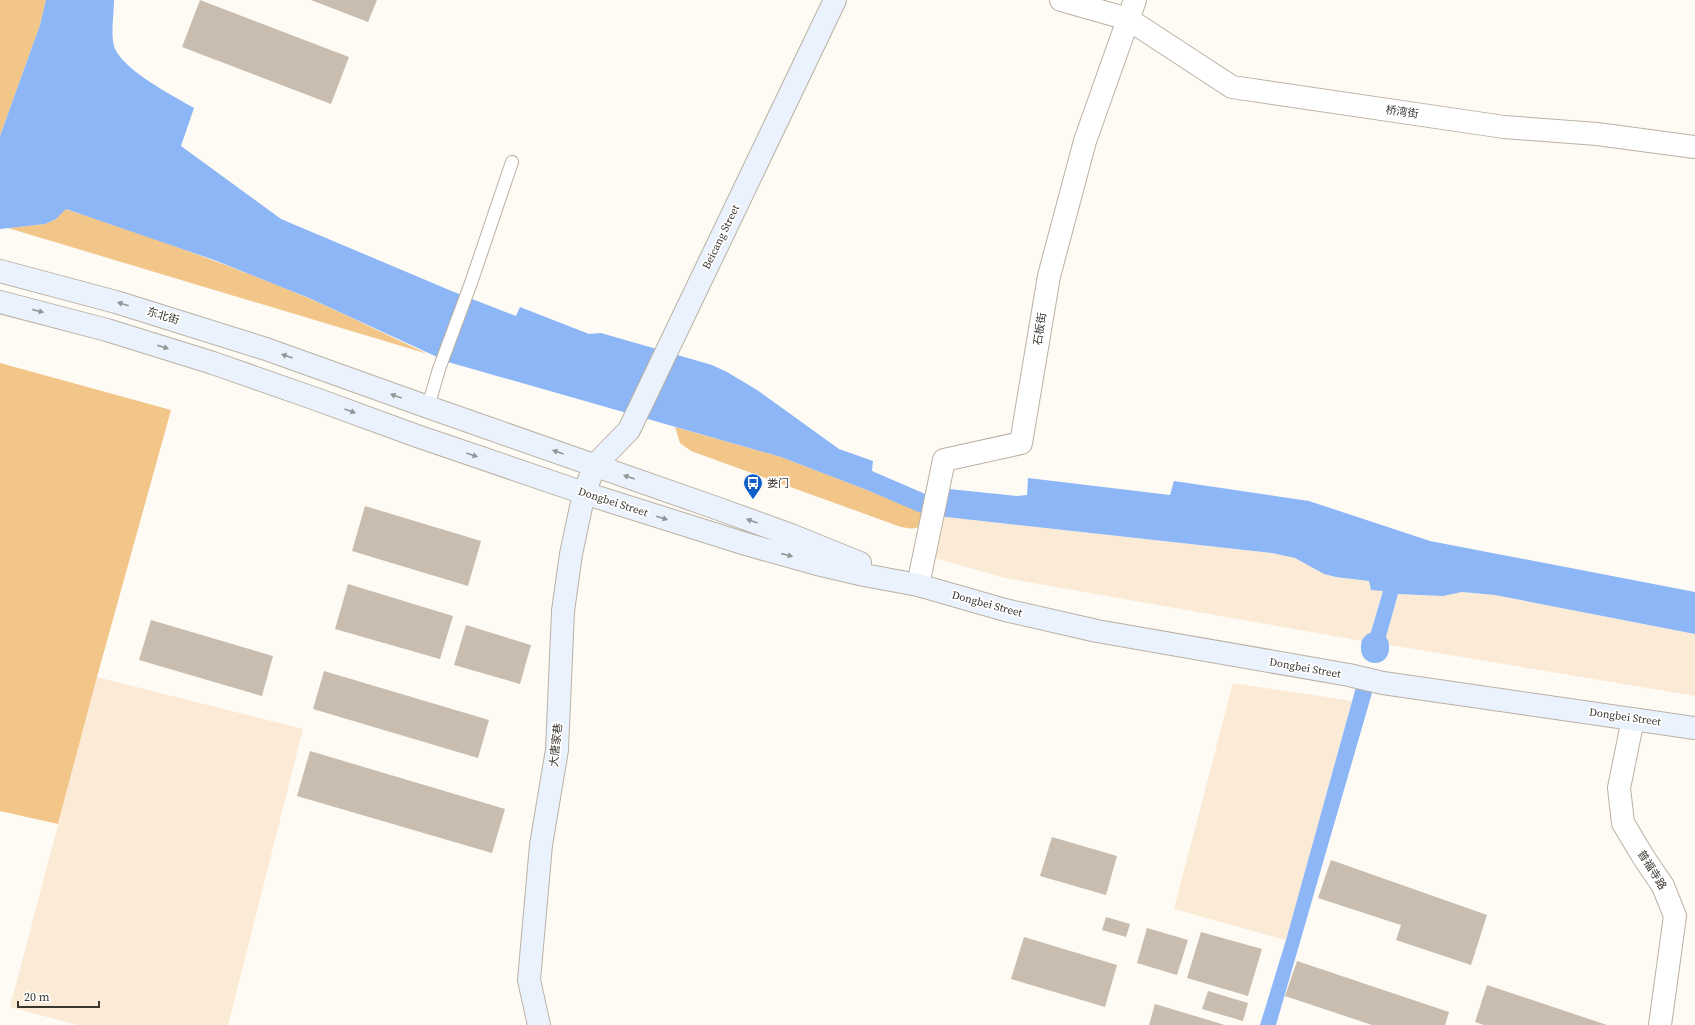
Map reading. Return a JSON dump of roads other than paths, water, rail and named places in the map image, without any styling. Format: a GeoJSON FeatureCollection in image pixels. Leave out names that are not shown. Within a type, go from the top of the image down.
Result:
{"type":"FeatureCollection","features":[{"type":"Feature","properties":{"kind":"main road","name":"Beicang Street"},"geometry":{"type":"LineString","coordinates":[[595,465],[629,430],[835,0]]}},
{"type":"Feature","properties":{"kind":"main road","name":"东北街"},"geometry":{"type":"LineString","coordinates":[[0,271],[62,286],[176,320],[324,369]]}},
{"type":"Feature","properties":{"kind":"main road","name":"Dongbei Street"},"geometry":{"type":"LineString","coordinates":[[0,302],[107,330],[234,370],[417,436],[584,493],[749,545],[810,562],[864,575],[918,585],[1043,619],[1161,643],[1349,675],[1383,683],[1695,728]]}},
{"type":"Feature","properties":{"kind":"main road","name":"Dongbei Street"},"geometry":{"type":"LineString","coordinates":[[324,369],[791,535],[918,585]]}},
{"type":"Feature","properties":{"kind":"main road","name":"大唐家巷"},"geometry":{"type":"LineString","coordinates":[[539,1025],[529,980],[541,845],[557,750],[563,610],[584,493],[595,465]]}},
{"type":"Feature","properties":{"kind":"street","name":"桥湾街"},"geometry":{"type":"LineString","coordinates":[[1062,0],[1132,10],[1232,87],[1504,127],[1596,134],[1695,147]]}},
{"type":"Feature","properties":{"kind":"street","name":"石板街"},"geometry":{"type":"LineString","coordinates":[[918,585],[944,460],[1021,443],[1049,276],[1085,141],[1132,10]]}},
{"type":"Feature","properties":{"kind":"street","name":"普福寺路"},"geometry":{"type":"LineString","coordinates":[[1633,718],[1619,788],[1623,823],[1663,886],[1675,916],[1660,1025]]}},
{"type":"Feature","properties":{"kind":"lane"},"geometry":{"type":"LineString","coordinates":[[428,407],[439,369],[471,282],[512,162]]}},
{"type":"Feature","properties":{"kind":"water"},"geometry":{"type":"Polygon","coordinates":[[[46,0],[114,0],[113,38],[115,49],[121,58],[150,82],[194,108],[181,146],[281,219],[454,292],[516,316],[520,307],[589,334],[601,333],[712,365],[757,390],[839,449],[873,461],[872,471],[930,496],[949,489],[1017,496],[1027,495],[1028,478],[1170,495],[1174,481],[1309,501],[1430,541],[1695,592],[1695,634],[1495,595],[1462,592],[1443,596],[1398,594],[1384,644],[1382,646],[1369,644],[1368,642],[1383,591],[1371,590],[1369,581],[1324,574],[1295,558],[1272,553],[928,515],[781,457],[448,362],[309,298],[214,260],[66,209],[56,219],[45,224],[0,229],[0,136],[40,25],[46,0]]]}},
{"type":"Feature","properties":{"kind":"water"},"geometry":{"type":"Polygon","coordinates":[[[1356,687],[1372,691],[1372,693],[1276,1025],[1260,1025],[1286,940],[1356,687]]]}},
{"type":"Feature","properties":{"kind":"place","name":"娄门"},"geometry":{"type":"Point","coordinates":[753,500]}}]}
